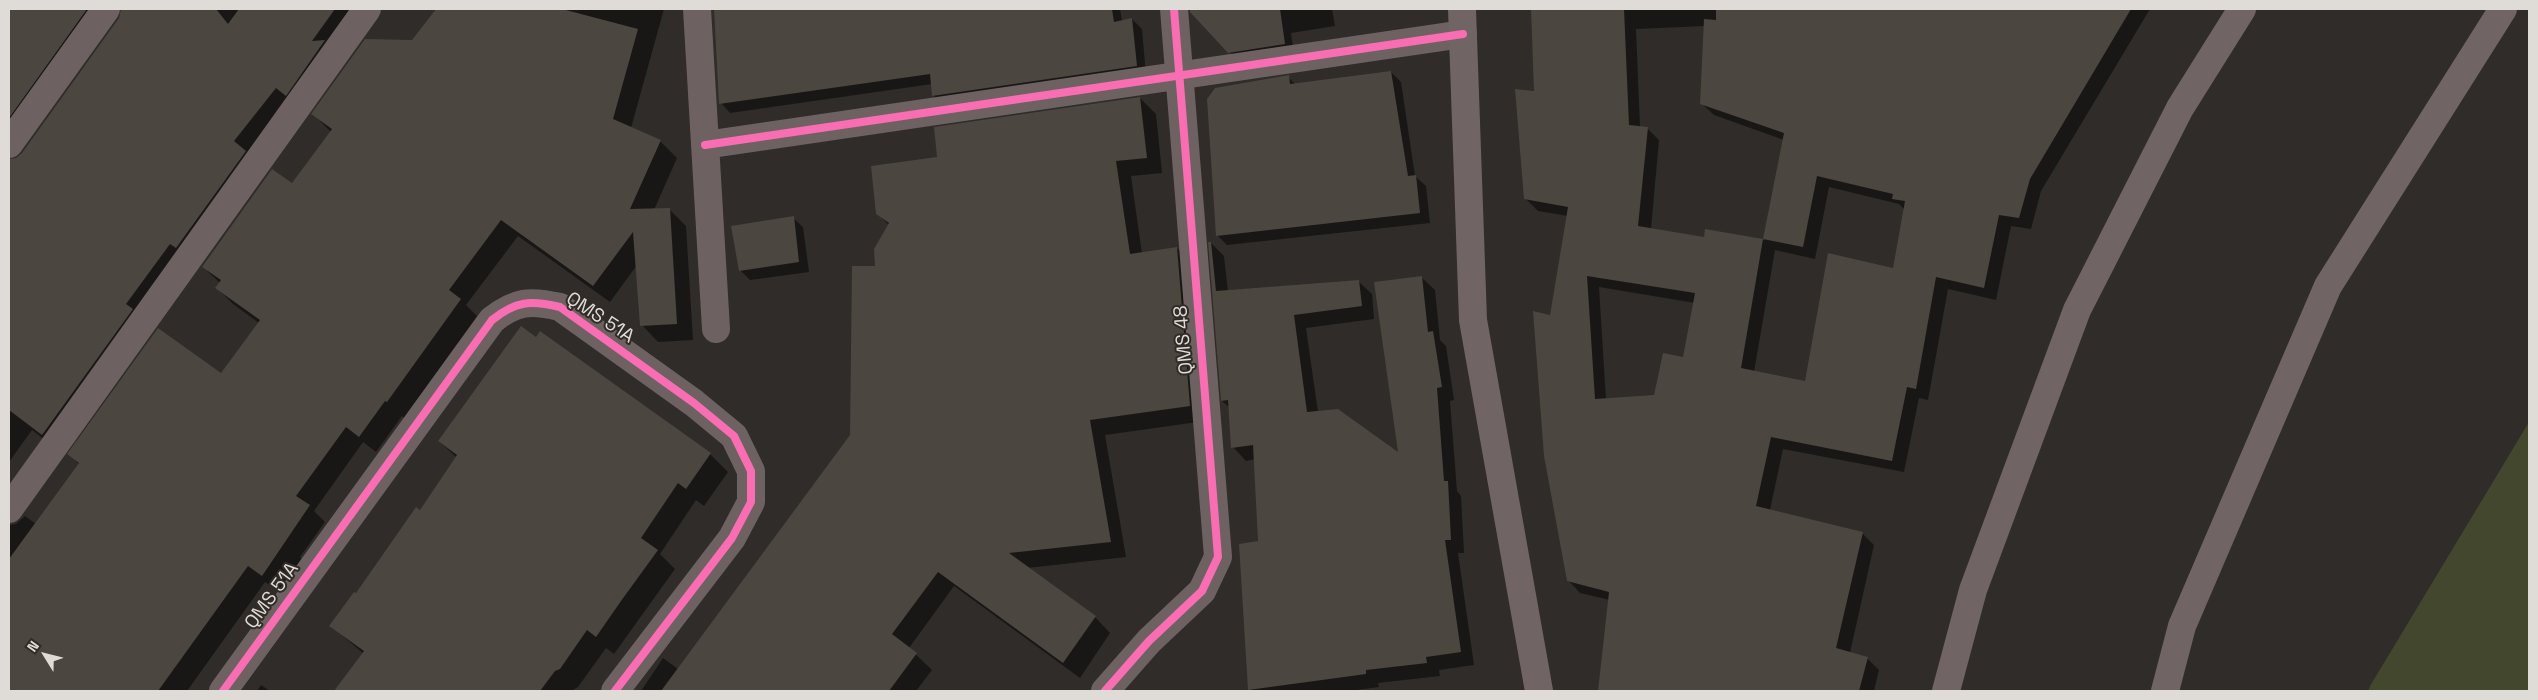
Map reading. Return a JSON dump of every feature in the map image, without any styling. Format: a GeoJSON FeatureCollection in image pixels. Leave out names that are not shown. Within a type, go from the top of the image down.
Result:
{"type":"FeatureCollection","features":[{"type":"Feature","properties":{"kind":"main road"},"geometry":{"type":"LineString","coordinates":[[1946,691],[1973,590],[2077,310],[2180,108],[2242,9]]}},
{"type":"Feature","properties":{"kind":"main road"},"geometry":{"type":"LineString","coordinates":[[2165,691],[2182,626],[2328,286],[2503,9]]}},
{"type":"Feature","properties":{"kind":"main road"},"geometry":{"type":"LineString","coordinates":[[1462,21],[1473,320],[1539,691]]}},
{"type":"Feature","properties":{"kind":"street"},"geometry":{"type":"LineString","coordinates":[[9,144],[106,9]]}},
{"type":"Feature","properties":{"kind":"street"},"geometry":{"type":"LineString","coordinates":[[9,509],[366,9]]}},
{"type":"Feature","properties":{"kind":"street"},"geometry":{"type":"LineString","coordinates":[[697,9],[716,328]]}},
{"type":"Feature","properties":{"kind":"street","name":"QMS 48"},"geometry":{"type":"LineString","coordinates":[[1105,691],[1149,641],[1202,591],[1218,557],[1174,9]]}},
{"type":"Feature","properties":{"kind":"street"},"geometry":{"type":"LineString","coordinates":[[705,145],[1178,74],[1462,21]]}},
{"type":"Feature","properties":{"kind":"street","name":"QMS 51A"},"geometry":{"type":"LineString","coordinates":[[223,691],[492,320],[516,305],[537,302],[560,307],[694,403],[734,436],[751,471],[751,502],[732,538],[615,691]]}},
{"type":"Feature","properties":{"kind":"green space"},"geometry":{"type":"Polygon","coordinates":[[[2529,422],[2529,691],[2368,691],[2370,686],[2529,422]]]}},
{"type":"Feature","properties":{"kind":"building"},"geometry":{"type":"Polygon","coordinates":[[[9,9],[87,9],[9,118],[9,9]]]}},
{"type":"Feature","properties":{"kind":"building"},"geometry":{"type":"Polygon","coordinates":[[[121,9],[216,9],[228,24],[239,9],[335,9],[312,41],[325,40],[286,96],[276,88],[234,141],[246,151],[176,248],[170,244],[126,304],[133,309],[42,435],[9,410],[9,159],[16,158],[22,153],[119,18],[121,9]]]}},
{"type":"Feature","properties":{"kind":"building"},"geometry":{"type":"Polygon","coordinates":[[[436,9],[562,9],[638,29],[613,119],[661,140],[630,209],[670,208],[677,324],[640,326],[633,232],[593,286],[501,220],[449,290],[461,299],[387,402],[385,401],[359,437],[346,427],[296,496],[310,505],[262,576],[248,566],[158,691],[9,691],[9,559],[79,463],[67,454],[158,328],[221,373],[260,320],[215,288],[221,280],[202,267],[272,169],[292,183],[332,129],[311,114],[365,39],[412,40],[436,9]]]}},
{"type":"Feature","properties":{"kind":"building"},"geometry":{"type":"Polygon","coordinates":[[[714,9],[1112,9],[1114,22],[1132,18],[1137,66],[932,96],[930,74],[719,104],[714,9]]]}},
{"type":"Feature","properties":{"kind":"building"},"geometry":{"type":"Polygon","coordinates":[[[1190,9],[1280,9],[1285,44],[1228,53],[1190,12],[1190,9]]]}},
{"type":"Feature","properties":{"kind":"building"},"geometry":{"type":"Polygon","coordinates":[[[1531,9],[1624,9],[1629,125],[1648,127],[1638,226],[1704,237],[1705,229],[1763,239],[1784,133],[1700,104],[1704,19],[1716,20],[1716,9],[2131,9],[2030,179],[2019,218],[1999,215],[1984,288],[1936,277],[1916,389],[1907,387],[1892,461],[1771,437],[1756,506],[1863,532],[1836,648],[1868,657],[1859,691],[1598,691],[1609,592],[1567,581],[1544,456],[1533,311],[1550,315],[1568,207],[1524,199],[1515,89],[1534,91],[1531,9]],[[1817,176],[1803,247],[1763,239],[1741,368],[1805,381],[1828,253],[1893,268],[1905,201],[1892,199],[1893,194],[1817,176]],[[1587,276],[1595,399],[1654,395],[1663,353],[1683,357],[1695,293],[1587,276]]]}},
{"type":"Feature","properties":{"kind":"building"},"geometry":{"type":"Polygon","coordinates":[[[1391,71],[1408,176],[1416,175],[1420,213],[1216,236],[1207,99],[1215,88],[1289,75],[1290,84],[1391,71]]]}},
{"type":"Feature","properties":{"kind":"building"},"geometry":{"type":"Polygon","coordinates":[[[1140,97],[1147,158],[1116,161],[1130,254],[1177,247],[1190,406],[1090,420],[1111,542],[1009,553],[1096,616],[1063,663],[938,572],[892,634],[917,653],[889,691],[661,691],[850,435],[852,266],[875,266],[874,249],[889,223],[876,214],[871,166],[937,157],[934,127],[1140,97]]]}},
{"type":"Feature","properties":{"kind":"building"},"geometry":{"type":"Polygon","coordinates":[[[794,216],[799,262],[739,271],[731,226],[794,216]]]}},
{"type":"Feature","properties":{"kind":"building"},"geometry":{"type":"Polygon","coordinates":[[[1208,242],[1211,242],[1216,291],[1359,280],[1362,306],[1294,315],[1307,412],[1338,409],[1398,452],[1374,282],[1422,276],[1428,332],[1433,331],[1442,387],[1437,388],[1444,481],[1448,481],[1451,540],[1445,540],[1461,652],[1426,657],[1427,663],[1366,670],[1366,674],[1248,690],[1239,544],[1258,541],[1253,445],[1231,448],[1228,400],[1221,401],[1208,242]]]}},
{"type":"Feature","properties":{"kind":"building"},"geometry":{"type":"Polygon","coordinates":[[[521,326],[536,337],[540,331],[711,453],[686,489],[678,483],[641,538],[658,550],[596,637],[587,630],[560,669],[555,671],[540,691],[334,691],[364,651],[329,626],[354,592],[356,593],[416,507],[420,510],[457,455],[438,441],[521,326]]]}},
{"type":"Feature","properties":{"kind":"cycle path"},"geometry":{"type":"LineString","coordinates":[[1105,691],[1149,641],[1202,591],[1218,557],[1174,9]]}},
{"type":"Feature","properties":{"kind":"cycle path"},"geometry":{"type":"LineString","coordinates":[[705,145],[1463,34]]}},
{"type":"Feature","properties":{"kind":"cycle path"},"geometry":{"type":"LineString","coordinates":[[223,691],[492,320],[516,306],[532,303],[560,307],[694,403],[734,436],[751,471],[751,502],[732,538],[615,691]]}}]}
